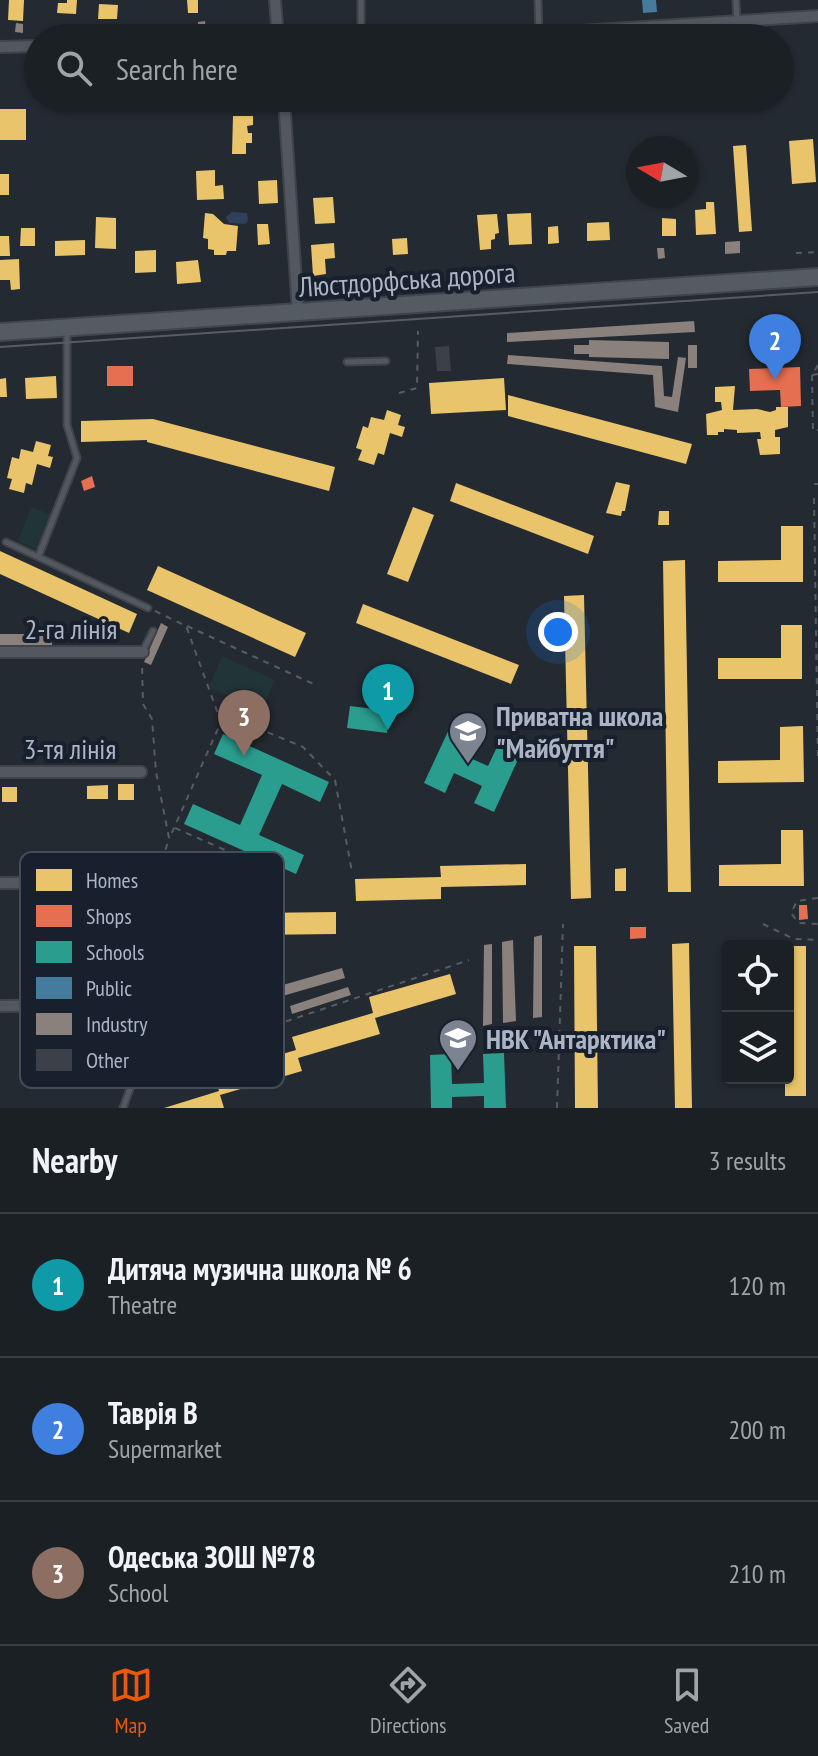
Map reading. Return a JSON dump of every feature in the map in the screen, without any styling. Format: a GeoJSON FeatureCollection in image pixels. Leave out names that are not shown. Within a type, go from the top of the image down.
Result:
{"type":"FeatureCollection","features":[{"type":"Feature","properties":{"kind":"main road","name":"Люстдорфська дорога"},"geometry":{"type":"LineString","coordinates":[[0,332],[818,277]]}},
{"type":"Feature","properties":{"kind":"street"},"geometry":{"type":"LineString","coordinates":[[275,0],[277,24]]}},
{"type":"Feature","properties":{"kind":"street"},"geometry":{"type":"LineString","coordinates":[[695,24],[818,16]]}},
{"type":"Feature","properties":{"kind":"street"},"geometry":{"type":"LineString","coordinates":[[0,47],[24,46]]}},
{"type":"Feature","properties":{"kind":"street"},"geometry":{"type":"LineString","coordinates":[[285,112],[298,312]]}},
{"type":"Feature","properties":{"kind":"street","name":"2-га лінія"},"geometry":{"type":"LineString","coordinates":[[0,652],[143,652]]}},
{"type":"Feature","properties":{"kind":"street","name":"3-тя лінія"},"geometry":{"type":"LineString","coordinates":[[0,772],[141,772]]}},
{"type":"Feature","properties":{"kind":"street"},"geometry":{"type":"LineString","coordinates":[[0,883],[20,883]]}},
{"type":"Feature","properties":{"kind":"street"},"geometry":{"type":"LineString","coordinates":[[0,1006],[20,1006]]}},
{"type":"Feature","properties":{"kind":"lane"},"geometry":{"type":"LineString","coordinates":[[361,0],[361,24]]}},
{"type":"Feature","properties":{"kind":"lane"},"geometry":{"type":"LineString","coordinates":[[538,0],[539,24]]}},
{"type":"Feature","properties":{"kind":"lane"},"geometry":{"type":"LineString","coordinates":[[736,0],[737,21]]}},
{"type":"Feature","properties":{"kind":"lane"},"geometry":{"type":"LineString","coordinates":[[39,555],[77,458],[67,425],[67,328]]}},
{"type":"Feature","properties":{"kind":"lane"},"geometry":{"type":"LineString","coordinates":[[347,362],[386,361]]}},
{"type":"Feature","properties":{"kind":"lane"},"geometry":{"type":"LineString","coordinates":[[6,542],[148,608]]}},
{"type":"Feature","properties":{"kind":"lane"},"geometry":{"type":"LineString","coordinates":[[143,652],[153,631]]}},
{"type":"Feature","properties":{"kind":"lane"},"geometry":{"type":"LineString","coordinates":[[123,1108],[130,1088]]}},
{"type":"Feature","properties":{"kind":"path"},"geometry":{"type":"LineString","coordinates":[[796,253],[818,252]]}},
{"type":"Feature","properties":{"kind":"path"},"geometry":{"type":"LineString","coordinates":[[399,393],[417,388],[418,331]]}},
{"type":"Feature","properties":{"kind":"path"},"geometry":{"type":"LineString","coordinates":[[818,365],[812,375],[813,431],[818,430]]}},
{"type":"Feature","properties":{"kind":"path"},"geometry":{"type":"LineString","coordinates":[[812,375],[818,374]]}},
{"type":"Feature","properties":{"kind":"path"},"geometry":{"type":"LineString","coordinates":[[814,498],[818,761]]}},
{"type":"Feature","properties":{"kind":"path"},"geometry":{"type":"LineString","coordinates":[[148,608],[318,686]]}},
{"type":"Feature","properties":{"kind":"path"},"geometry":{"type":"LineString","coordinates":[[153,631],[160,614]]}},
{"type":"Feature","properties":{"kind":"path"},"geometry":{"type":"LineString","coordinates":[[165,852],[221,722],[186,626]]}},
{"type":"Feature","properties":{"kind":"path"},"geometry":{"type":"LineString","coordinates":[[143,652],[143,704],[152,719],[156,772],[169,838]]}},
{"type":"Feature","properties":{"kind":"path"},"geometry":{"type":"LineString","coordinates":[[221,722],[243,722],[303,747],[335,780],[352,872]]}},
{"type":"Feature","properties":{"kind":"path"},"geometry":{"type":"LineString","coordinates":[[174,828],[229,852]]}},
{"type":"Feature","properties":{"kind":"path"},"geometry":{"type":"LineString","coordinates":[[818,898],[797,901],[791,913],[799,923],[818,924]]}},
{"type":"Feature","properties":{"kind":"path"},"geometry":{"type":"LineString","coordinates":[[557,1108],[563,924]]}},
{"type":"Feature","properties":{"kind":"path"},"geometry":{"type":"LineString","coordinates":[[763,924],[794,939],[818,940]]}},
{"type":"Feature","properties":{"kind":"path"},"geometry":{"type":"LineString","coordinates":[[284,1022],[469,960]]}},
{"type":"Feature","properties":{"kind":"green space"},"geometry":{"type":"Polygon","coordinates":[[[31,507],[50,514],[36,549],[18,541],[31,507]]]}},
{"type":"Feature","properties":{"kind":"green space"},"geometry":{"type":"Polygon","coordinates":[[[222,656],[275,680],[261,711],[209,687],[222,656]]]}},
{"type":"Feature","properties":{"kind":"water"},"geometry":{"type":"Polygon","coordinates":[[[232,212],[247,213],[248,221],[245,224],[229,223],[226,217],[232,212]]]}},
{"type":"Feature","properties":{"kind":"building: Homes"},"geometry":{"type":"Polygon","coordinates":[[[9,0],[24,0],[23,21],[8,20],[9,0]]]}},
{"type":"Feature","properties":{"kind":"building: Homes"},"geometry":{"type":"Polygon","coordinates":[[[67,0],[77,0],[76,14],[57,13],[58,3],[67,3],[67,0]]]}},
{"type":"Feature","properties":{"kind":"building: Homes"},"geometry":{"type":"Polygon","coordinates":[[[187,0],[198,0],[198,13],[188,13],[187,0]]]}},
{"type":"Feature","properties":{"kind":"building: Homes"},"geometry":{"type":"Polygon","coordinates":[[[99,4],[118,5],[117,19],[98,19],[99,4]]]}},
{"type":"Feature","properties":{"kind":"building: Homes"},"geometry":{"type":"Polygon","coordinates":[[[0,109],[24,109],[26,140],[0,140],[0,109]]]}},
{"type":"Feature","properties":{"kind":"building: Homes"},"geometry":{"type":"Polygon","coordinates":[[[233,116],[253,116],[253,125],[247,126],[248,133],[252,133],[252,143],[246,143],[246,154],[232,154],[233,116]]]}},
{"type":"Feature","properties":{"kind":"building: Homes"},"geometry":{"type":"Polygon","coordinates":[[[813,139],[816,182],[792,184],[789,141],[813,139]]]}},
{"type":"Feature","properties":{"kind":"building: Homes"},"geometry":{"type":"Polygon","coordinates":[[[746,145],[752,231],[739,232],[733,146],[746,145]]]}},
{"type":"Feature","properties":{"kind":"building: Homes"},"geometry":{"type":"Polygon","coordinates":[[[215,170],[215,186],[223,185],[224,199],[197,200],[196,171],[215,170]]]}},
{"type":"Feature","properties":{"kind":"building: Homes"},"geometry":{"type":"Polygon","coordinates":[[[0,174],[9,174],[9,195],[0,195],[0,174]]]}},
{"type":"Feature","properties":{"kind":"building: Homes"},"geometry":{"type":"Polygon","coordinates":[[[277,180],[278,203],[259,204],[258,181],[277,180]]]}},
{"type":"Feature","properties":{"kind":"building: Homes"},"geometry":{"type":"Polygon","coordinates":[[[333,197],[335,223],[315,224],[313,198],[333,197]]]}},
{"type":"Feature","properties":{"kind":"building: Homes"},"geometry":{"type":"Polygon","coordinates":[[[706,202],[714,202],[716,234],[696,235],[695,210],[706,209],[706,202]]]}},
{"type":"Feature","properties":{"kind":"building: Homes"},"geometry":{"type":"Polygon","coordinates":[[[205,213],[213,214],[224,224],[238,226],[236,251],[214,255],[214,250],[208,249],[208,239],[203,238],[205,213]]]}},
{"type":"Feature","properties":{"kind":"building: Homes"},"geometry":{"type":"Polygon","coordinates":[[[531,213],[532,244],[509,245],[507,214],[531,213]]]}},
{"type":"Feature","properties":{"kind":"building: Homes"},"geometry":{"type":"Polygon","coordinates":[[[497,214],[499,233],[491,240],[491,249],[480,250],[477,215],[497,214]]]}},
{"type":"Feature","properties":{"kind":"building: Homes"},"geometry":{"type":"Polygon","coordinates":[[[96,217],[116,218],[116,249],[95,248],[96,217]]]}},
{"type":"Feature","properties":{"kind":"building: Homes"},"geometry":{"type":"Polygon","coordinates":[[[662,218],[676,219],[676,236],[662,236],[662,218]]]}},
{"type":"Feature","properties":{"kind":"building: Homes"},"geometry":{"type":"Polygon","coordinates":[[[609,222],[610,240],[587,241],[587,223],[609,222]]]}},
{"type":"Feature","properties":{"kind":"building: Homes"},"geometry":{"type":"Polygon","coordinates":[[[257,224],[268,224],[270,244],[258,245],[257,224]]]}},
{"type":"Feature","properties":{"kind":"building: Homes"},"geometry":{"type":"Polygon","coordinates":[[[558,226],[559,243],[548,244],[548,227],[558,226]]]}},
{"type":"Feature","properties":{"kind":"building: Homes"},"geometry":{"type":"Polygon","coordinates":[[[21,228],[35,228],[35,246],[20,246],[21,228]]]}},
{"type":"Feature","properties":{"kind":"building: Homes"},"geometry":{"type":"Polygon","coordinates":[[[0,236],[9,236],[10,256],[0,256],[0,236]]]}},
{"type":"Feature","properties":{"kind":"building: Homes"},"geometry":{"type":"Polygon","coordinates":[[[407,238],[408,254],[393,255],[392,239],[407,238]]]}},
{"type":"Feature","properties":{"kind":"building: Homes"},"geometry":{"type":"Polygon","coordinates":[[[85,240],[85,255],[55,256],[55,241],[85,240]]]}},
{"type":"Feature","properties":{"kind":"building: Homes"},"geometry":{"type":"Polygon","coordinates":[[[334,243],[335,258],[325,259],[326,274],[313,276],[311,245],[334,243]]]}},
{"type":"Feature","properties":{"kind":"building: Homes"},"geometry":{"type":"Polygon","coordinates":[[[156,250],[156,272],[135,273],[135,251],[156,250]]]}},
{"type":"Feature","properties":{"kind":"building: Homes"},"geometry":{"type":"Polygon","coordinates":[[[19,259],[20,289],[11,290],[10,280],[0,280],[0,260],[19,259]]]}},
{"type":"Feature","properties":{"kind":"building: Homes"},"geometry":{"type":"Polygon","coordinates":[[[198,260],[201,282],[177,284],[176,262],[198,260]]]}},
{"type":"Feature","properties":{"kind":"building: Homes"},"geometry":{"type":"Polygon","coordinates":[[[56,376],[57,398],[26,399],[25,378],[56,376]]]}},
{"type":"Feature","properties":{"kind":"building: Homes"},"geometry":{"type":"Polygon","coordinates":[[[6,378],[7,397],[0,397],[0,379],[6,378]]]}},
{"type":"Feature","properties":{"kind":"building: Homes"},"geometry":{"type":"Polygon","coordinates":[[[504,378],[506,410],[431,414],[429,383],[504,378]]]}},
{"type":"Feature","properties":{"kind":"building: Homes"},"geometry":{"type":"Polygon","coordinates":[[[735,386],[733,410],[770,412],[776,407],[788,407],[788,427],[775,430],[775,437],[780,437],[780,454],[760,455],[757,439],[761,439],[760,432],[737,433],[737,430],[724,429],[718,435],[707,435],[706,414],[722,410],[721,402],[715,402],[715,387],[735,386]]]}},
{"type":"Feature","properties":{"kind":"building: Homes"},"geometry":{"type":"Polygon","coordinates":[[[508,395],[692,444],[686,464],[508,416],[508,395]]]}},
{"type":"Feature","properties":{"kind":"building: Homes"},"geometry":{"type":"Polygon","coordinates":[[[387,410],[401,415],[398,425],[405,427],[402,437],[390,433],[384,455],[378,453],[374,465],[358,460],[362,450],[356,448],[363,426],[368,428],[371,417],[384,420],[387,410]]]}},
{"type":"Feature","properties":{"kind":"building: Homes"},"geometry":{"type":"Polygon","coordinates":[[[153,419],[335,467],[329,491],[147,440],[81,442],[81,421],[153,419]]]}},
{"type":"Feature","properties":{"kind":"building: Homes"},"geometry":{"type":"Polygon","coordinates":[[[36,441],[51,445],[48,456],[53,457],[50,468],[37,464],[32,485],[26,483],[24,493],[9,489],[12,479],[7,478],[12,457],[19,459],[21,449],[33,452],[36,441]]]}},
{"type":"Feature","properties":{"kind":"building: Homes"},"geometry":{"type":"Polygon","coordinates":[[[616,482],[630,485],[625,511],[621,516],[606,513],[616,482]]]}},
{"type":"Feature","properties":{"kind":"building: Homes"},"geometry":{"type":"Polygon","coordinates":[[[456,483],[594,536],[588,554],[450,501],[456,483]]]}},
{"type":"Feature","properties":{"kind":"building: Homes"},"geometry":{"type":"Polygon","coordinates":[[[413,507],[434,515],[408,582],[387,574],[413,507]]]}},
{"type":"Feature","properties":{"kind":"building: Homes"},"geometry":{"type":"Polygon","coordinates":[[[659,511],[669,511],[669,525],[658,525],[659,511]]]}},
{"type":"Feature","properties":{"kind":"building: Homes"},"geometry":{"type":"Polygon","coordinates":[[[781,526],[803,526],[803,582],[718,582],[718,561],[781,560],[781,526]]]}},
{"type":"Feature","properties":{"kind":"building: Homes"},"geometry":{"type":"Polygon","coordinates":[[[0,551],[137,614],[129,633],[0,574],[0,551]]]}},
{"type":"Feature","properties":{"kind":"building: Homes"},"geometry":{"type":"Polygon","coordinates":[[[685,560],[691,892],[668,892],[663,561],[685,560]]]}},
{"type":"Feature","properties":{"kind":"building: Homes"},"geometry":{"type":"Polygon","coordinates":[[[158,566],[306,633],[295,657],[147,590],[158,566]]]}},
{"type":"Feature","properties":{"kind":"building: Homes"},"geometry":{"type":"Polygon","coordinates":[[[584,595],[591,898],[571,899],[564,596],[584,595]]]}},
{"type":"Feature","properties":{"kind":"building: Homes"},"geometry":{"type":"Polygon","coordinates":[[[363,604],[519,665],[511,684],[356,623],[363,604]]]}},
{"type":"Feature","properties":{"kind":"building: Homes"},"geometry":{"type":"Polygon","coordinates":[[[781,625],[802,625],[802,679],[718,679],[718,658],[781,658],[781,625]]]}},
{"type":"Feature","properties":{"kind":"building: Homes"},"geometry":{"type":"Polygon","coordinates":[[[803,726],[804,782],[718,783],[718,761],[780,760],[780,727],[803,726]]]}},
{"type":"Feature","properties":{"kind":"building: Homes"},"geometry":{"type":"Polygon","coordinates":[[[118,784],[134,784],[134,800],[118,800],[118,784]]]}},
{"type":"Feature","properties":{"kind":"building: Homes"},"geometry":{"type":"Polygon","coordinates":[[[108,785],[108,799],[87,799],[87,786],[108,785]]]}},
{"type":"Feature","properties":{"kind":"building: Homes"},"geometry":{"type":"Polygon","coordinates":[[[2,787],[17,787],[17,802],[2,802],[2,787]]]}},
{"type":"Feature","properties":{"kind":"building: Homes"},"geometry":{"type":"Polygon","coordinates":[[[781,830],[803,830],[804,886],[719,886],[719,865],[781,864],[781,830]]]}},
{"type":"Feature","properties":{"kind":"building: Homes"},"geometry":{"type":"Polygon","coordinates":[[[526,864],[526,885],[441,887],[441,899],[356,901],[355,879],[441,877],[440,866],[526,864]]]}},
{"type":"Feature","properties":{"kind":"building: Homes"},"geometry":{"type":"Polygon","coordinates":[[[626,868],[626,891],[615,891],[615,869],[626,868]]]}},
{"type":"Feature","properties":{"kind":"building: Homes"},"geometry":{"type":"Polygon","coordinates":[[[336,912],[336,934],[284,935],[284,913],[336,912]]]}},
{"type":"Feature","properties":{"kind":"building: Homes"},"geometry":{"type":"Polygon","coordinates":[[[689,943],[692,1108],[675,1108],[672,944],[689,943]]]}},
{"type":"Feature","properties":{"kind":"building: Homes"},"geometry":{"type":"Polygon","coordinates":[[[574,946],[596,946],[598,1108],[575,1108],[574,946]]]}},
{"type":"Feature","properties":{"kind":"building: Homes"},"geometry":{"type":"Polygon","coordinates":[[[794,946],[806,946],[806,1096],[785,1096],[785,1084],[794,1084],[794,946]]]}},
{"type":"Feature","properties":{"kind":"building: Homes"},"geometry":{"type":"Polygon","coordinates":[[[450,974],[456,994],[375,1018],[380,1034],[298,1058],[302,1071],[284,1076],[284,1054],[296,1050],[292,1037],[373,1013],[369,997],[450,974]]]}},
{"type":"Feature","properties":{"kind":"building: Homes"},"geometry":{"type":"Polygon","coordinates":[[[218,1088],[244,1088],[220,1095],[224,1108],[164,1108],[219,1091],[218,1088]]]}},
{"type":"Feature","properties":{"kind":"building: Shops"},"geometry":{"type":"Polygon","coordinates":[[[107,366],[133,366],[133,386],[107,386],[107,366]]]}},
{"type":"Feature","properties":{"kind":"building: Shops"},"geometry":{"type":"Polygon","coordinates":[[[800,367],[801,406],[781,407],[780,390],[750,391],[749,369],[800,367]]]}},
{"type":"Feature","properties":{"kind":"building: Shops"},"geometry":{"type":"Polygon","coordinates":[[[92,476],[95,487],[84,491],[81,481],[92,476]]]}},
{"type":"Feature","properties":{"kind":"building: Shops"},"geometry":{"type":"Polygon","coordinates":[[[799,905],[807,905],[808,919],[799,920],[799,905]]]}},
{"type":"Feature","properties":{"kind":"building: Shops"},"geometry":{"type":"Polygon","coordinates":[[[630,927],[646,927],[646,938],[630,939],[630,927]]]}},
{"type":"Feature","properties":{"kind":"building: Schools"},"geometry":{"type":"Polygon","coordinates":[[[350,706],[390,711],[387,733],[347,728],[350,706]]]}},
{"type":"Feature","properties":{"kind":"building: Schools"},"geometry":{"type":"Polygon","coordinates":[[[451,725],[470,734],[461,754],[488,766],[498,745],[520,755],[494,812],[474,803],[482,786],[454,773],[445,793],[424,783],[451,725]]]}},
{"type":"Feature","properties":{"kind":"building: Schools"},"geometry":{"type":"Polygon","coordinates":[[[223,734],[329,782],[320,802],[282,784],[259,835],[304,855],[296,874],[284,869],[284,852],[247,852],[184,824],[193,804],[240,825],[262,775],[214,754],[223,734]]]}},
{"type":"Feature","properties":{"kind":"building: Schools"},"geometry":{"type":"Polygon","coordinates":[[[504,1053],[506,1108],[484,1108],[484,1096],[452,1097],[452,1108],[431,1108],[430,1055],[451,1054],[452,1084],[484,1083],[483,1054],[504,1053]]]}},
{"type":"Feature","properties":{"kind":"building: Public"},"geometry":{"type":"Polygon","coordinates":[[[642,0],[656,0],[657,12],[643,13],[642,0]]]}},
{"type":"Feature","properties":{"kind":"building: Industry"},"geometry":{"type":"Polygon","coordinates":[[[16,23],[23,24],[23,33],[15,32],[16,23]]]}},
{"type":"Feature","properties":{"kind":"building: Industry"},"geometry":{"type":"Polygon","coordinates":[[[740,241],[740,253],[725,254],[725,242],[740,241]]]}},
{"type":"Feature","properties":{"kind":"building: Industry"},"geometry":{"type":"Polygon","coordinates":[[[657,248],[664,248],[665,258],[658,259],[657,248]]]}},
{"type":"Feature","properties":{"kind":"building: Industry"},"geometry":{"type":"Polygon","coordinates":[[[694,321],[695,332],[507,342],[507,333],[694,321]]]}},
{"type":"Feature","properties":{"kind":"building: Industry"},"geometry":{"type":"Polygon","coordinates":[[[589,340],[669,342],[669,359],[574,354],[574,345],[589,345],[589,340]]]}},
{"type":"Feature","properties":{"kind":"building: Industry"},"geometry":{"type":"Polygon","coordinates":[[[688,345],[697,345],[697,368],[688,368],[688,345]]]}},
{"type":"Feature","properties":{"kind":"building: Industry"},"geometry":{"type":"Polygon","coordinates":[[[508,355],[662,366],[664,396],[672,397],[678,357],[686,358],[678,412],[655,407],[653,375],[507,364],[508,355]]]}},
{"type":"Feature","properties":{"kind":"building: Industry"},"geometry":{"type":"Polygon","coordinates":[[[161,623],[168,627],[151,665],[144,662],[161,623]]]}},
{"type":"Feature","properties":{"kind":"building: Industry"},"geometry":{"type":"Polygon","coordinates":[[[0,634],[52,634],[52,645],[0,646],[0,634]]]}},
{"type":"Feature","properties":{"kind":"building: Industry"},"geometry":{"type":"Polygon","coordinates":[[[542,935],[542,1017],[533,1018],[534,937],[542,935]]]}},
{"type":"Feature","properties":{"kind":"building: Industry"},"geometry":{"type":"Polygon","coordinates":[[[513,940],[516,1021],[503,1023],[502,942],[513,940]]]}},
{"type":"Feature","properties":{"kind":"building: Industry"},"geometry":{"type":"Polygon","coordinates":[[[492,944],[492,1024],[483,1026],[484,945],[492,944]]]}},
{"type":"Feature","properties":{"kind":"building: Industry"},"geometry":{"type":"Polygon","coordinates":[[[342,968],[345,978],[284,996],[284,985],[342,968]]]}},
{"type":"Feature","properties":{"kind":"building: Industry"},"geometry":{"type":"Polygon","coordinates":[[[348,987],[351,995],[292,1014],[290,1006],[348,987]]]}},
{"type":"Feature","properties":{"kind":"building: Other"},"geometry":{"type":"Polygon","coordinates":[[[449,346],[451,371],[437,371],[435,347],[449,346]]]}},
{"type":"Feature","properties":{"kind":"tram line"},"geometry":{"type":"LineString","coordinates":[[0,347],[818,292]]}},
{"type":"Feature","properties":{"kind":"place","name":"Таврія В"},"geometry":{"type":"Point","coordinates":[775,380]}},
{"type":"Feature","properties":{"kind":"place","name":"Дитяча музична школа № 6"},"geometry":{"type":"Point","coordinates":[388,730]}},
{"type":"Feature","properties":{"kind":"place","name":"Одеська ЗОШ №78"},"geometry":{"type":"Point","coordinates":[244,756]}},
{"type":"Feature","properties":{"kind":"place","name":"Приватна школа \"Майбуття\""},"geometry":{"type":"Point","coordinates":[468,765]}},
{"type":"Feature","properties":{"kind":"place","name":"НВК \"Антарктика\""},"geometry":{"type":"Point","coordinates":[458,1072]}}]}
